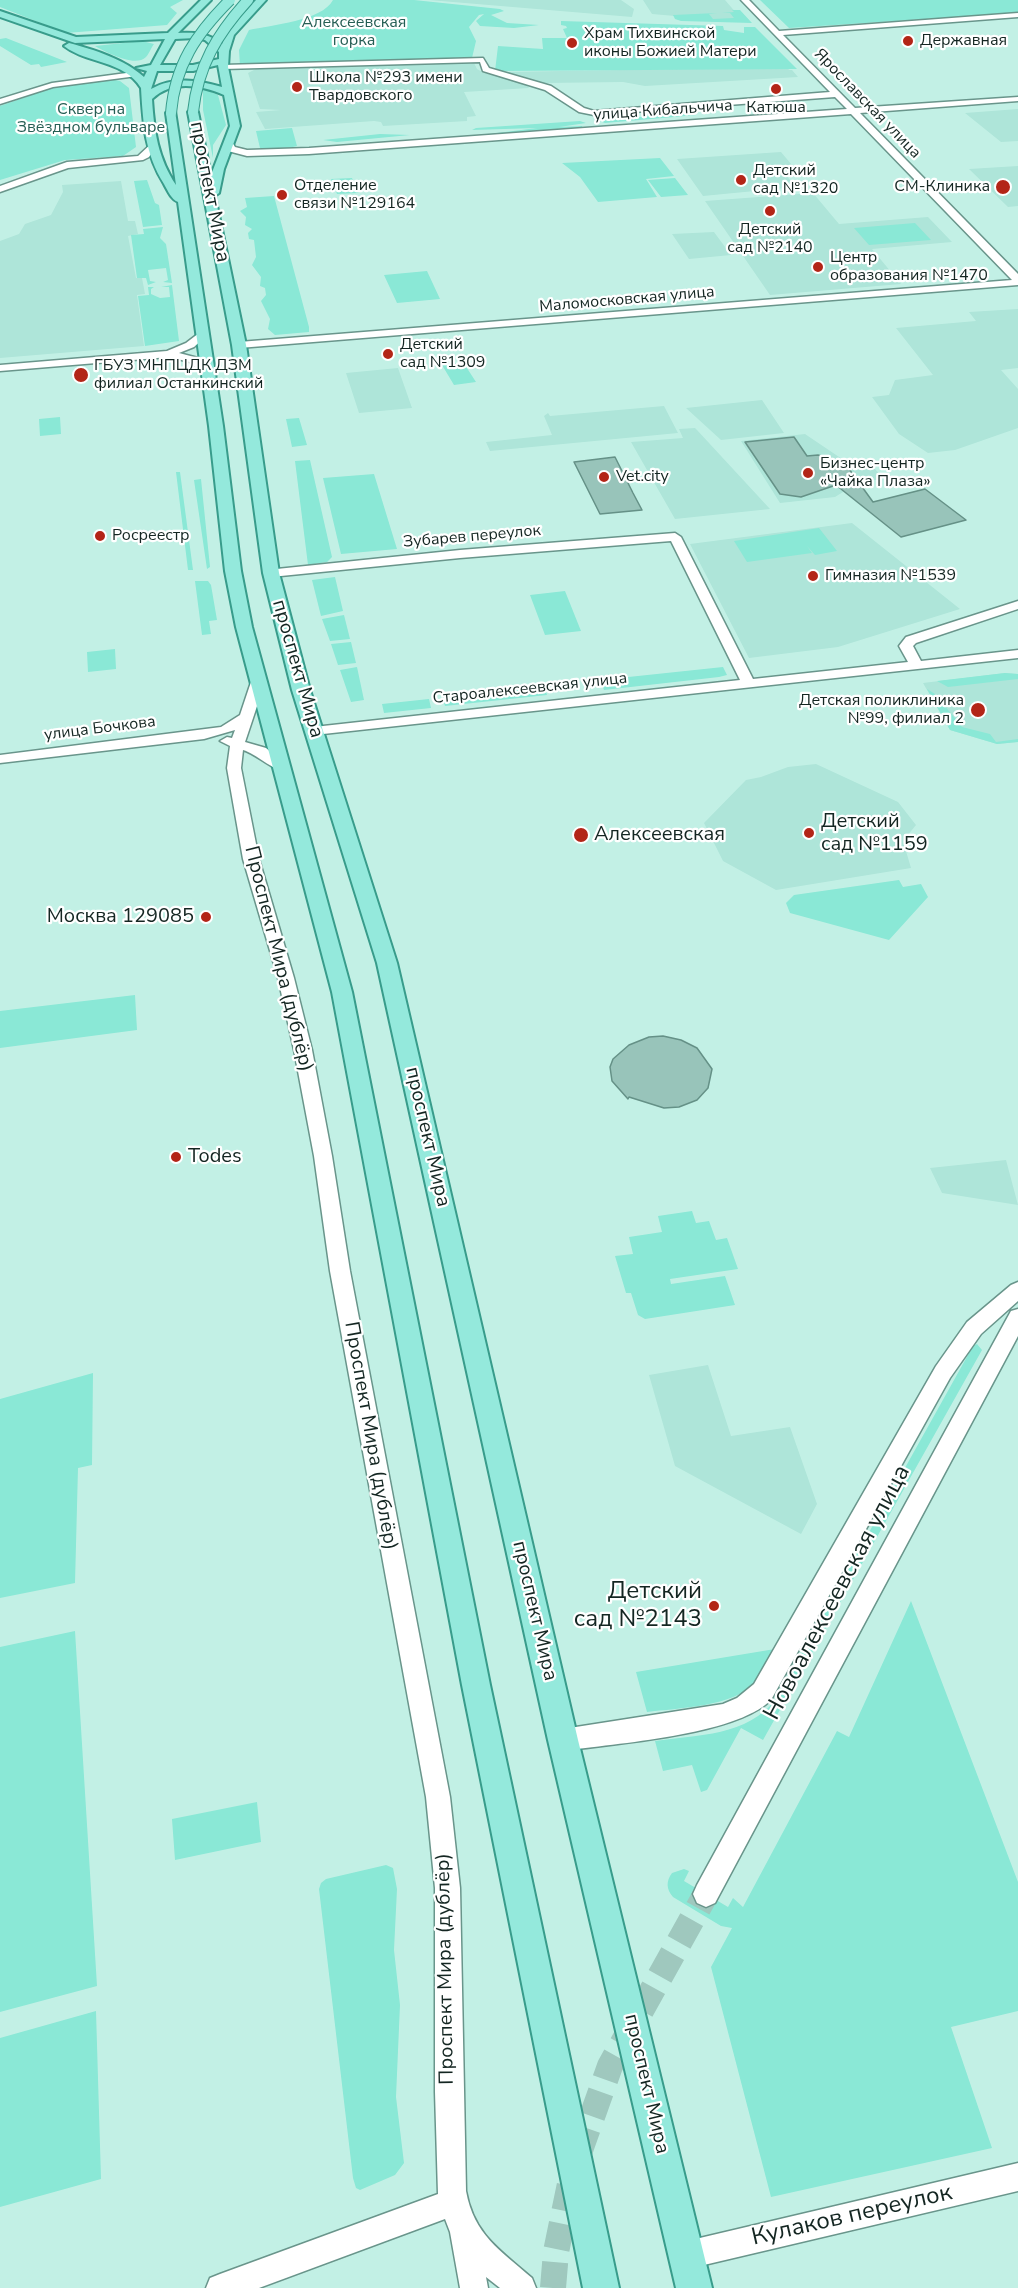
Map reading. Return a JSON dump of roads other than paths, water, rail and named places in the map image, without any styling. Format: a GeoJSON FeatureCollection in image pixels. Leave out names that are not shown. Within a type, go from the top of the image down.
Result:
{"type":"FeatureCollection","features":[{"type":"Feature","properties":{"kind":"main road"},"geometry":{"type":"LineString","coordinates":[[183,205],[162,172],[153,145],[147,92],[152,71],[171,35],[206,0]]}},
{"type":"Feature","properties":{"kind":"main road","name":"проспект Мира"},"geometry":{"type":"LineString","coordinates":[[230,0],[188,45],[174,83],[171,113],[210,379],[233,571],[258,682],[342,992],[476,1685],[601,2288]]}},
{"type":"Feature","properties":{"kind":"main road","name":"проспект Мира"},"geometry":{"type":"LineString","coordinates":[[248,0],[211,44],[197,82],[194,112],[239,345],[271,573],[314,731],[387,963],[563,1740],[691,2272]]}},
{"type":"Feature","properties":{"kind":"main road"},"geometry":{"type":"LineString","coordinates":[[211,200],[218,169],[235,126],[223,60],[230,34],[261,0]]}},
{"type":"Feature","properties":{"kind":"main road"},"geometry":{"type":"LineString","coordinates":[[197,9],[201,14],[213,16],[249,13]]}},
{"type":"Feature","properties":{"kind":"main road"},"geometry":{"type":"LineString","coordinates":[[1,19],[75,40],[171,35],[204,36],[223,60]]}},
{"type":"Feature","properties":{"kind":"main road"},"geometry":{"type":"LineString","coordinates":[[1,19],[118,65],[134,74],[147,92]]}},
{"type":"Feature","properties":{"kind":"main road"},"geometry":{"type":"LineString","coordinates":[[162,51],[166,57],[164,65],[178,69]]}},
{"type":"Feature","properties":{"kind":"main road"},"geometry":{"type":"LineString","coordinates":[[134,74],[206,67],[223,60]]}},
{"type":"Feature","properties":{"kind":"main road"},"geometry":{"type":"LineString","coordinates":[[118,65],[152,71],[202,69],[223,60]]}},
{"type":"Feature","properties":{"kind":"main road"},"geometry":{"type":"LineString","coordinates":[[147,92],[179,84],[213,87],[230,94]]}},
{"type":"Feature","properties":{"kind":"street","name":"Ярославская улица"},"geometry":{"type":"LineString","coordinates":[[744,0],[1018,281]]}},
{"type":"Feature","properties":{"kind":"street"},"geometry":{"type":"LineString","coordinates":[[776,33],[1018,15]]}},
{"type":"Feature","properties":{"kind":"street"},"geometry":{"type":"LineString","coordinates":[[223,60],[483,60],[486,69],[559,94],[583,112],[837,94]]}},
{"type":"Feature","properties":{"kind":"street"},"geometry":{"type":"LineString","coordinates":[[0,102],[52,85],[134,74]]}},
{"type":"Feature","properties":{"kind":"street","name":"улица Кибальчича"},"geometry":{"type":"LineString","coordinates":[[218,169],[237,158],[309,151],[1018,99]]}},
{"type":"Feature","properties":{"kind":"street","name":"улица Кибальчича"},"geometry":{"type":"LineString","coordinates":[[228,142],[231,149],[241,153],[309,151]]}},
{"type":"Feature","properties":{"kind":"street"},"geometry":{"type":"LineString","coordinates":[[0,189],[67,165],[144,157],[153,145]]}},
{"type":"Feature","properties":{"kind":"street","name":"Маломосковская улица"},"geometry":{"type":"LineString","coordinates":[[239,345],[1018,281]]}},
{"type":"Feature","properties":{"kind":"street"},"geometry":{"type":"LineString","coordinates":[[169,354],[190,345],[203,333]]}},
{"type":"Feature","properties":{"kind":"street"},"geometry":{"type":"LineString","coordinates":[[0,368],[169,354],[194,360],[210,379]]}},
{"type":"Feature","properties":{"kind":"street","name":"Зубарев переулок"},"geometry":{"type":"LineString","coordinates":[[271,573],[460,554],[675,537],[749,684]]}},
{"type":"Feature","properties":{"kind":"street"},"geometry":{"type":"LineString","coordinates":[[916,666],[906,646],[911,640],[1018,605]]}},
{"type":"Feature","properties":{"kind":"street","name":"Староалексеевская улица"},"geometry":{"type":"LineString","coordinates":[[314,731],[1018,654]]}},
{"type":"Feature","properties":{"kind":"street","name":"Проспект Мира (дублёр)"},"geometry":{"type":"LineString","coordinates":[[258,682],[237,743],[234,768],[251,859],[286,978],[303,1050],[323,1156],[359,1377],[438,1797],[448,1898],[447,2044],[450,2178],[454,2202],[464,2231]]}},
{"type":"Feature","properties":{"kind":"street","name":"улица Бочкова"},"geometry":{"type":"LineString","coordinates":[[0,759],[204,735],[239,724],[246,717]]}},
{"type":"Feature","properties":{"kind":"street","name":"улица Бочкова"},"geometry":{"type":"LineString","coordinates":[[204,735],[261,751],[281,767]]}},
{"type":"Feature","properties":{"kind":"street"},"geometry":{"type":"LineString","coordinates":[[563,1740],[723,1715],[744,1708],[759,1696],[772,1680],[943,1372],[974,1328],[1018,1290]]}},
{"type":"Feature","properties":{"kind":"street","name":"Новоалексеевская улица"},"geometry":{"type":"LineString","coordinates":[[706,1894],[1018,1317]]}},
{"type":"Feature","properties":{"kind":"street","name":"Кулаков переулок"},"geometry":{"type":"LineString","coordinates":[[691,2272],[1018,2177]]}},
{"type":"Feature","properties":{"kind":"street"},"geometry":{"type":"LineString","coordinates":[[220,2288],[454,2202]]}},
{"type":"Feature","properties":{"kind":"street"},"geometry":{"type":"LineString","coordinates":[[464,2231],[474,2288]]}},
{"type":"Feature","properties":{"kind":"street"},"geometry":{"type":"LineString","coordinates":[[464,2231],[489,2259],[522,2288]]}},
{"type":"Feature","properties":{"kind":"tunnel"},"geometry":{"type":"LineString","coordinates":[[579,2153],[610,2066],[706,1894]]}},
{"type":"Feature","properties":{"kind":"tunnel"},"geometry":{"type":"LineString","coordinates":[[553,2288],[556,2252],[571,2179]]}},
{"type":"Feature","properties":{"kind":"place","name":"Державная"},"geometry":{"type":"Point","coordinates":[908,41]}},
{"type":"Feature","properties":{"kind":"place","name":"Храм Тихвинской иконы Божией Матери"},"geometry":{"type":"Point","coordinates":[572,43]}},
{"type":"Feature","properties":{"kind":"place","name":"Школа №293 имени Твардовского"},"geometry":{"type":"Point","coordinates":[297,87]}},
{"type":"Feature","properties":{"kind":"place","name":"Катюша"},"geometry":{"type":"Point","coordinates":[776,89]}},
{"type":"Feature","properties":{"kind":"place","name":"Детский сад №1320"},"geometry":{"type":"Point","coordinates":[741,180]}},
{"type":"Feature","properties":{"kind":"place","name":"СМ-Клиника"},"geometry":{"type":"Point","coordinates":[1003,187]}},
{"type":"Feature","properties":{"kind":"place","name":"Отделение связи №129164"},"geometry":{"type":"Point","coordinates":[282,195]}},
{"type":"Feature","properties":{"kind":"place","name":"Детский сад №2140"},"geometry":{"type":"Point","coordinates":[770,211]}},
{"type":"Feature","properties":{"kind":"place","name":"Центр образования №1470"},"geometry":{"type":"Point","coordinates":[818,267]}},
{"type":"Feature","properties":{"kind":"place","name":"Детский сад №1309"},"geometry":{"type":"Point","coordinates":[388,354]}},
{"type":"Feature","properties":{"kind":"place","name":"ГБУЗ МНПЦДК ДЗМ филиал Останкинский"},"geometry":{"type":"Point","coordinates":[81,375]}},
{"type":"Feature","properties":{"kind":"place","name":"Бизнес-центр «Чайка Плаза»"},"geometry":{"type":"Point","coordinates":[808,473]}},
{"type":"Feature","properties":{"kind":"place","name":"Vet.city"},"geometry":{"type":"Point","coordinates":[604,477]}},
{"type":"Feature","properties":{"kind":"place","name":"Росреестр"},"geometry":{"type":"Point","coordinates":[100,536]}},
{"type":"Feature","properties":{"kind":"place","name":"Гимназия №1539"},"geometry":{"type":"Point","coordinates":[813,576]}},
{"type":"Feature","properties":{"kind":"place","name":"Детская поликлиника №99, филиал 2"},"geometry":{"type":"Point","coordinates":[978,710]}},
{"type":"Feature","properties":{"kind":"place","name":"Детский сад №1159"},"geometry":{"type":"Point","coordinates":[809,833]}},
{"type":"Feature","properties":{"kind":"place","name":"Алексеевская"},"geometry":{"type":"Point","coordinates":[581,835]}},
{"type":"Feature","properties":{"kind":"place","name":"Москва 129085"},"geometry":{"type":"Point","coordinates":[206,917]}},
{"type":"Feature","properties":{"kind":"place","name":"Todes"},"geometry":{"type":"Point","coordinates":[176,1157]}},
{"type":"Feature","properties":{"kind":"place","name":"Детский сад №2143"},"geometry":{"type":"Point","coordinates":[714,1606]}},
{"type":"Feature","properties":{"kind":"park label","name":"Алексеевская горка"},"geometry":{"type":"Point","coordinates":[354,32]}},
{"type":"Feature","properties":{"kind":"park label","name":"Сквер на Звёздном бульваре"},"geometry":{"type":"Point","coordinates":[91,119]}}]}
